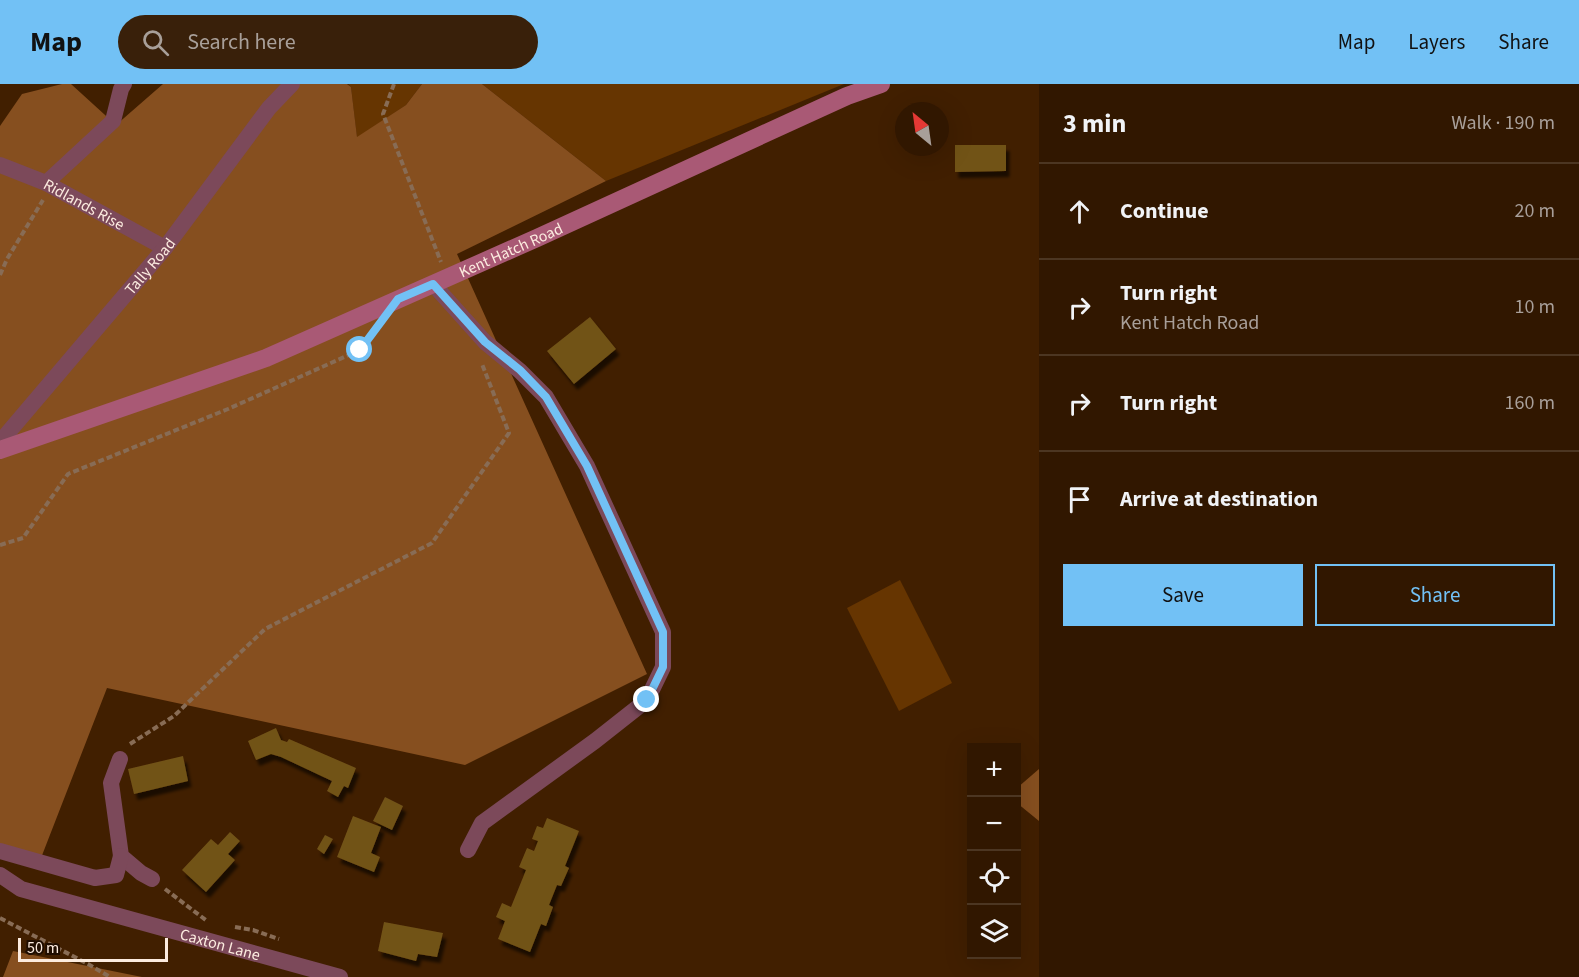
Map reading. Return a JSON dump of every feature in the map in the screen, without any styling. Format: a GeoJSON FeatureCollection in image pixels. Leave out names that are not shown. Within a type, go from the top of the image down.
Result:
{"type":"FeatureCollection","features":[{"type":"Feature","properties":{"kind":"main road","name":"Kent Hatch Road"},"geometry":{"type":"LineString","coordinates":[[0,450],[266,357],[440,281],[847,96],[881,84]]}},
{"type":"Feature","properties":{"kind":"street"},"geometry":{"type":"LineString","coordinates":[[48,185],[113,122],[124,84]]}},
{"type":"Feature","properties":{"kind":"street","name":"Tally Road"},"geometry":{"type":"LineString","coordinates":[[0,442],[165,248],[269,108],[292,84]]}},
{"type":"Feature","properties":{"kind":"street","name":"Ridlands Rise"},"geometry":{"type":"LineString","coordinates":[[0,165],[48,185],[165,248]]}},
{"type":"Feature","properties":{"kind":"street"},"geometry":{"type":"LineString","coordinates":[[440,281],[485,342],[520,370],[546,397],[587,466],[663,632],[663,667],[647,700],[482,823],[468,850]]}},
{"type":"Feature","properties":{"kind":"street"},"geometry":{"type":"LineString","coordinates":[[0,851],[95,878],[116,875],[121,856],[111,783],[120,759]]}},
{"type":"Feature","properties":{"kind":"street"},"geometry":{"type":"LineString","coordinates":[[121,856],[152,879]]}},
{"type":"Feature","properties":{"kind":"street","name":"Caxton Lane"},"geometry":{"type":"LineString","coordinates":[[0,875],[21,889],[340,977]]}},
{"type":"Feature","properties":{"kind":"path"},"geometry":{"type":"LineString","coordinates":[[394,84],[383,114],[440,281]]}},
{"type":"Feature","properties":{"kind":"path"},"geometry":{"type":"LineString","coordinates":[[0,274],[48,185]]}},
{"type":"Feature","properties":{"kind":"path"},"geometry":{"type":"LineString","coordinates":[[0,545],[23,538],[68,474],[228,409],[360,350],[379,325]]}},
{"type":"Feature","properties":{"kind":"path"},"geometry":{"type":"LineString","coordinates":[[120,759],[124,748],[174,716],[266,629],[432,543],[509,433],[480,360]]}},
{"type":"Feature","properties":{"kind":"path"},"geometry":{"type":"LineString","coordinates":[[152,879],[211,923]]}},
{"type":"Feature","properties":{"kind":"path"},"geometry":{"type":"LineString","coordinates":[[0,918],[110,977]]}},
{"type":"Feature","properties":{"kind":"path"},"geometry":{"type":"LineString","coordinates":[[232,927],[253,930],[281,940]]}},
{"type":"Feature","properties":{"kind":"shaded area"},"geometry":{"type":"Polygon","coordinates":[[[71,84],[116,125],[163,84],[347,84],[351,87],[357,137],[406,105],[422,84],[482,84],[606,181],[457,254],[647,674],[465,765],[107,688],[41,858],[0,845],[0,126],[22,94],[71,84]]]}},
{"type":"Feature","properties":{"kind":"shaded area"},"geometry":{"type":"Polygon","coordinates":[[[348,84],[422,84],[406,105],[357,138],[351,87],[348,84]]]}},
{"type":"Feature","properties":{"kind":"shaded area"},"geometry":{"type":"Polygon","coordinates":[[[482,84],[844,84],[606,181],[482,84]]]}},
{"type":"Feature","properties":{"kind":"shaded area"},"geometry":{"type":"Polygon","coordinates":[[[900,580],[952,683],[899,711],[847,608],[900,580]]]}},
{"type":"Feature","properties":{"kind":"shaded area"},"geometry":{"type":"Polygon","coordinates":[[[1039,769],[1039,821],[1021,806],[1021,785],[1039,769]]]}},
{"type":"Feature","properties":{"kind":"shaded area"},"geometry":{"type":"Polygon","coordinates":[[[13,951],[142,977],[3,977],[13,951]]]}},
{"type":"Feature","properties":{"kind":"building"},"geometry":{"type":"Polygon","coordinates":[[[955,145],[1006,145],[1006,171],[955,172],[955,145]]]}},
{"type":"Feature","properties":{"kind":"building"},"geometry":{"type":"Polygon","coordinates":[[[590,317],[616,349],[574,384],[547,351],[590,317]]]}},
{"type":"Feature","properties":{"kind":"building"},"geometry":{"type":"Polygon","coordinates":[[[276,728],[281,740],[287,742],[289,739],[356,768],[348,788],[344,786],[338,797],[327,791],[332,781],[281,757],[271,754],[256,760],[248,741],[276,728]]]}},
{"type":"Feature","properties":{"kind":"building"},"geometry":{"type":"Polygon","coordinates":[[[183,756],[188,781],[134,794],[128,769],[183,756]]]}},
{"type":"Feature","properties":{"kind":"building"},"geometry":{"type":"Polygon","coordinates":[[[385,797],[403,806],[392,830],[373,821],[385,797]]]}},
{"type":"Feature","properties":{"kind":"building"},"geometry":{"type":"Polygon","coordinates":[[[353,816],[381,827],[371,853],[380,857],[374,872],[337,857],[353,816]]]}},
{"type":"Feature","properties":{"kind":"building"},"geometry":{"type":"Polygon","coordinates":[[[547,818],[579,831],[565,866],[569,868],[561,886],[557,885],[549,905],[553,907],[546,926],[541,924],[530,952],[498,939],[505,921],[496,917],[502,903],[511,907],[526,870],[519,867],[527,848],[534,851],[538,841],[532,839],[537,826],[543,828],[547,818]]]}},
{"type":"Feature","properties":{"kind":"building"},"geometry":{"type":"Polygon","coordinates":[[[230,832],[240,841],[228,854],[235,860],[206,892],[182,870],[211,839],[218,845],[230,832]]]}},
{"type":"Feature","properties":{"kind":"building"},"geometry":{"type":"Polygon","coordinates":[[[325,835],[333,839],[324,854],[317,849],[325,835]]]}},
{"type":"Feature","properties":{"kind":"building"},"geometry":{"type":"Polygon","coordinates":[[[384,922],[443,933],[437,957],[418,954],[416,961],[378,951],[384,922]]]}},
{"type":"Feature","properties":{"kind":"route"},"geometry":{"type":"LineString","coordinates":[[360,350],[398,299],[433,284],[485,342],[520,370],[546,397],[587,466],[663,632],[663,667],[647,700]]}}]}
